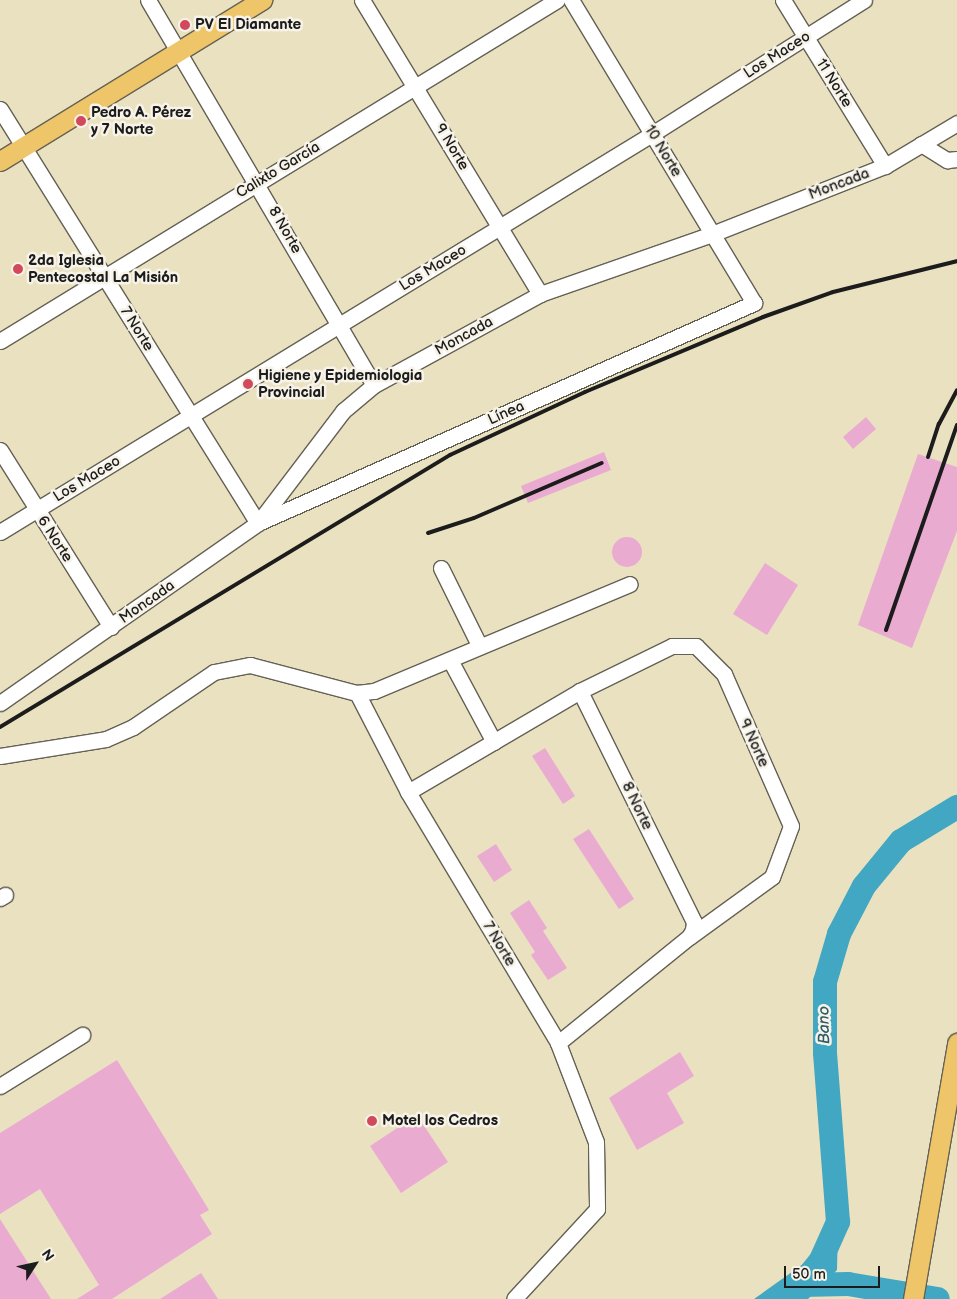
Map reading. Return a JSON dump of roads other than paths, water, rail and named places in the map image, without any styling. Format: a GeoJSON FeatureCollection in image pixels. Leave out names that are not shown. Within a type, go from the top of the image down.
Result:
{"type":"FeatureCollection","features":[{"type":"Feature","properties":{"kind":"main road"},"geometry":{"type":"LineString","coordinates":[[0,161],[262,0]]}},
{"type":"Feature","properties":{"kind":"main road"},"geometry":{"type":"LineString","coordinates":[[913,1299],[926,1234],[957,1043]]}},
{"type":"Feature","properties":{"kind":"street","name":"8 Norte"},"geometry":{"type":"LineString","coordinates":[[148,0],[258,183],[374,385]]}},
{"type":"Feature","properties":{"kind":"street","name":"9 Norte"},"geometry":{"type":"LineString","coordinates":[[362,0],[416,86],[540,294]]}},
{"type":"Feature","properties":{"kind":"street","name":"Calixto García"},"geometry":{"type":"LineString","coordinates":[[0,341],[556,0]]}},
{"type":"Feature","properties":{"kind":"street","name":"10 Norte"},"geometry":{"type":"LineString","coordinates":[[571,0],[754,303]]}},
{"type":"Feature","properties":{"kind":"street","name":"11 Norte"},"geometry":{"type":"LineString","coordinates":[[783,0],[885,166]]}},
{"type":"Feature","properties":{"kind":"street","name":"Los Maceo"},"geometry":{"type":"LineString","coordinates":[[0,532],[192,417],[652,134],[864,0]]}},
{"type":"Feature","properties":{"kind":"street","name":"7 Norte"},"geometry":{"type":"LineString","coordinates":[[0,109],[258,523]]}},
{"type":"Feature","properties":{"kind":"street","name":"Moncada"},"geometry":{"type":"LineString","coordinates":[[0,703],[258,523],[343,411],[374,385],[540,294],[712,234],[885,166],[957,123]]}},
{"type":"Feature","properties":{"kind":"street"},"geometry":{"type":"LineString","coordinates":[[921,144],[947,160],[957,158]]}},
{"type":"Feature","properties":{"kind":"street","name":"Línea"},"geometry":{"type":"LineString","coordinates":[[258,523],[754,303]]}},
{"type":"Feature","properties":{"kind":"street","name":"6 Norte"},"geometry":{"type":"LineString","coordinates":[[0,450],[111,627]]}},
{"type":"Feature","properties":{"kind":"street"},"geometry":{"type":"LineString","coordinates":[[441,568],[479,645]]}},
{"type":"Feature","properties":{"kind":"street"},"geometry":{"type":"LineString","coordinates":[[0,756],[106,739],[133,727],[214,672],[250,665],[357,693],[374,691],[450,660],[479,645],[630,584]]}},
{"type":"Feature","properties":{"kind":"street","name":"9 Norte"},"geometry":{"type":"LineString","coordinates":[[558,1042],[689,937],[772,877],[791,826],[724,674],[696,646],[672,646],[580,691]]}},
{"type":"Feature","properties":{"kind":"street"},"geometry":{"type":"LineString","coordinates":[[450,660],[494,742]]}},
{"type":"Feature","properties":{"kind":"street","name":"8 Norte"},"geometry":{"type":"LineString","coordinates":[[580,691],[694,922],[689,937]]}},
{"type":"Feature","properties":{"kind":"street"},"geometry":{"type":"LineString","coordinates":[[408,792],[580,691]]}},
{"type":"Feature","properties":{"kind":"street","name":"7 Norte"},"geometry":{"type":"LineString","coordinates":[[357,693],[408,792],[558,1042],[596,1142],[597,1209],[514,1299]]}},
{"type":"Feature","properties":{"kind":"street"},"geometry":{"type":"LineString","coordinates":[[0,1086],[82,1035]]}},
{"type":"Feature","properties":{"kind":"water"},"geometry":{"type":"Polygon","coordinates":[[[838,1222],[837,1270],[808,1299],[754,1299],[813,1257],[838,1222]]]}},
{"type":"Feature","properties":{"kind":"waterway","name":"Bano"},"geometry":{"type":"LineString","coordinates":[[782,1299],[801,1285],[821,1260],[838,1222],[825,1053],[825,982],[839,934],[864,886],[901,841],[957,807]]}},
{"type":"Feature","properties":{"kind":"waterway"},"geometry":{"type":"LineString","coordinates":[[801,1285],[848,1284],[938,1299]]}},
{"type":"Feature","properties":{"kind":"railway"},"geometry":{"type":"LineString","coordinates":[[0,727],[450,455],[585,392],[763,317],[833,292],[957,261]]}},
{"type":"Feature","properties":{"kind":"railway"},"geometry":{"type":"LineString","coordinates":[[928,457],[939,424],[957,390]]}},
{"type":"Feature","properties":{"kind":"railway"},"geometry":{"type":"LineString","coordinates":[[886,630],[957,425]]}},
{"type":"Feature","properties":{"kind":"railway"},"geometry":{"type":"LineString","coordinates":[[428,533],[474,518],[602,463]]}},
{"type":"Feature","properties":{"kind":"place","name":"PV El Diamante"},"geometry":{"type":"Point","coordinates":[185,25]}},
{"type":"Feature","properties":{"kind":"place","name":"Pedro A. Pérez y 7 Norte"},"geometry":{"type":"Point","coordinates":[81,121]}},
{"type":"Feature","properties":{"kind":"place","name":"2da Iglesia Pentecostal La Misión"},"geometry":{"type":"Point","coordinates":[18,269]}},
{"type":"Feature","properties":{"kind":"place","name":"Higiene y Epidemiologia Provincial"},"geometry":{"type":"Point","coordinates":[248,384]}},
{"type":"Feature","properties":{"kind":"place","name":"Motel los Cedros"},"geometry":{"type":"Point","coordinates":[372,1121]}}]}
